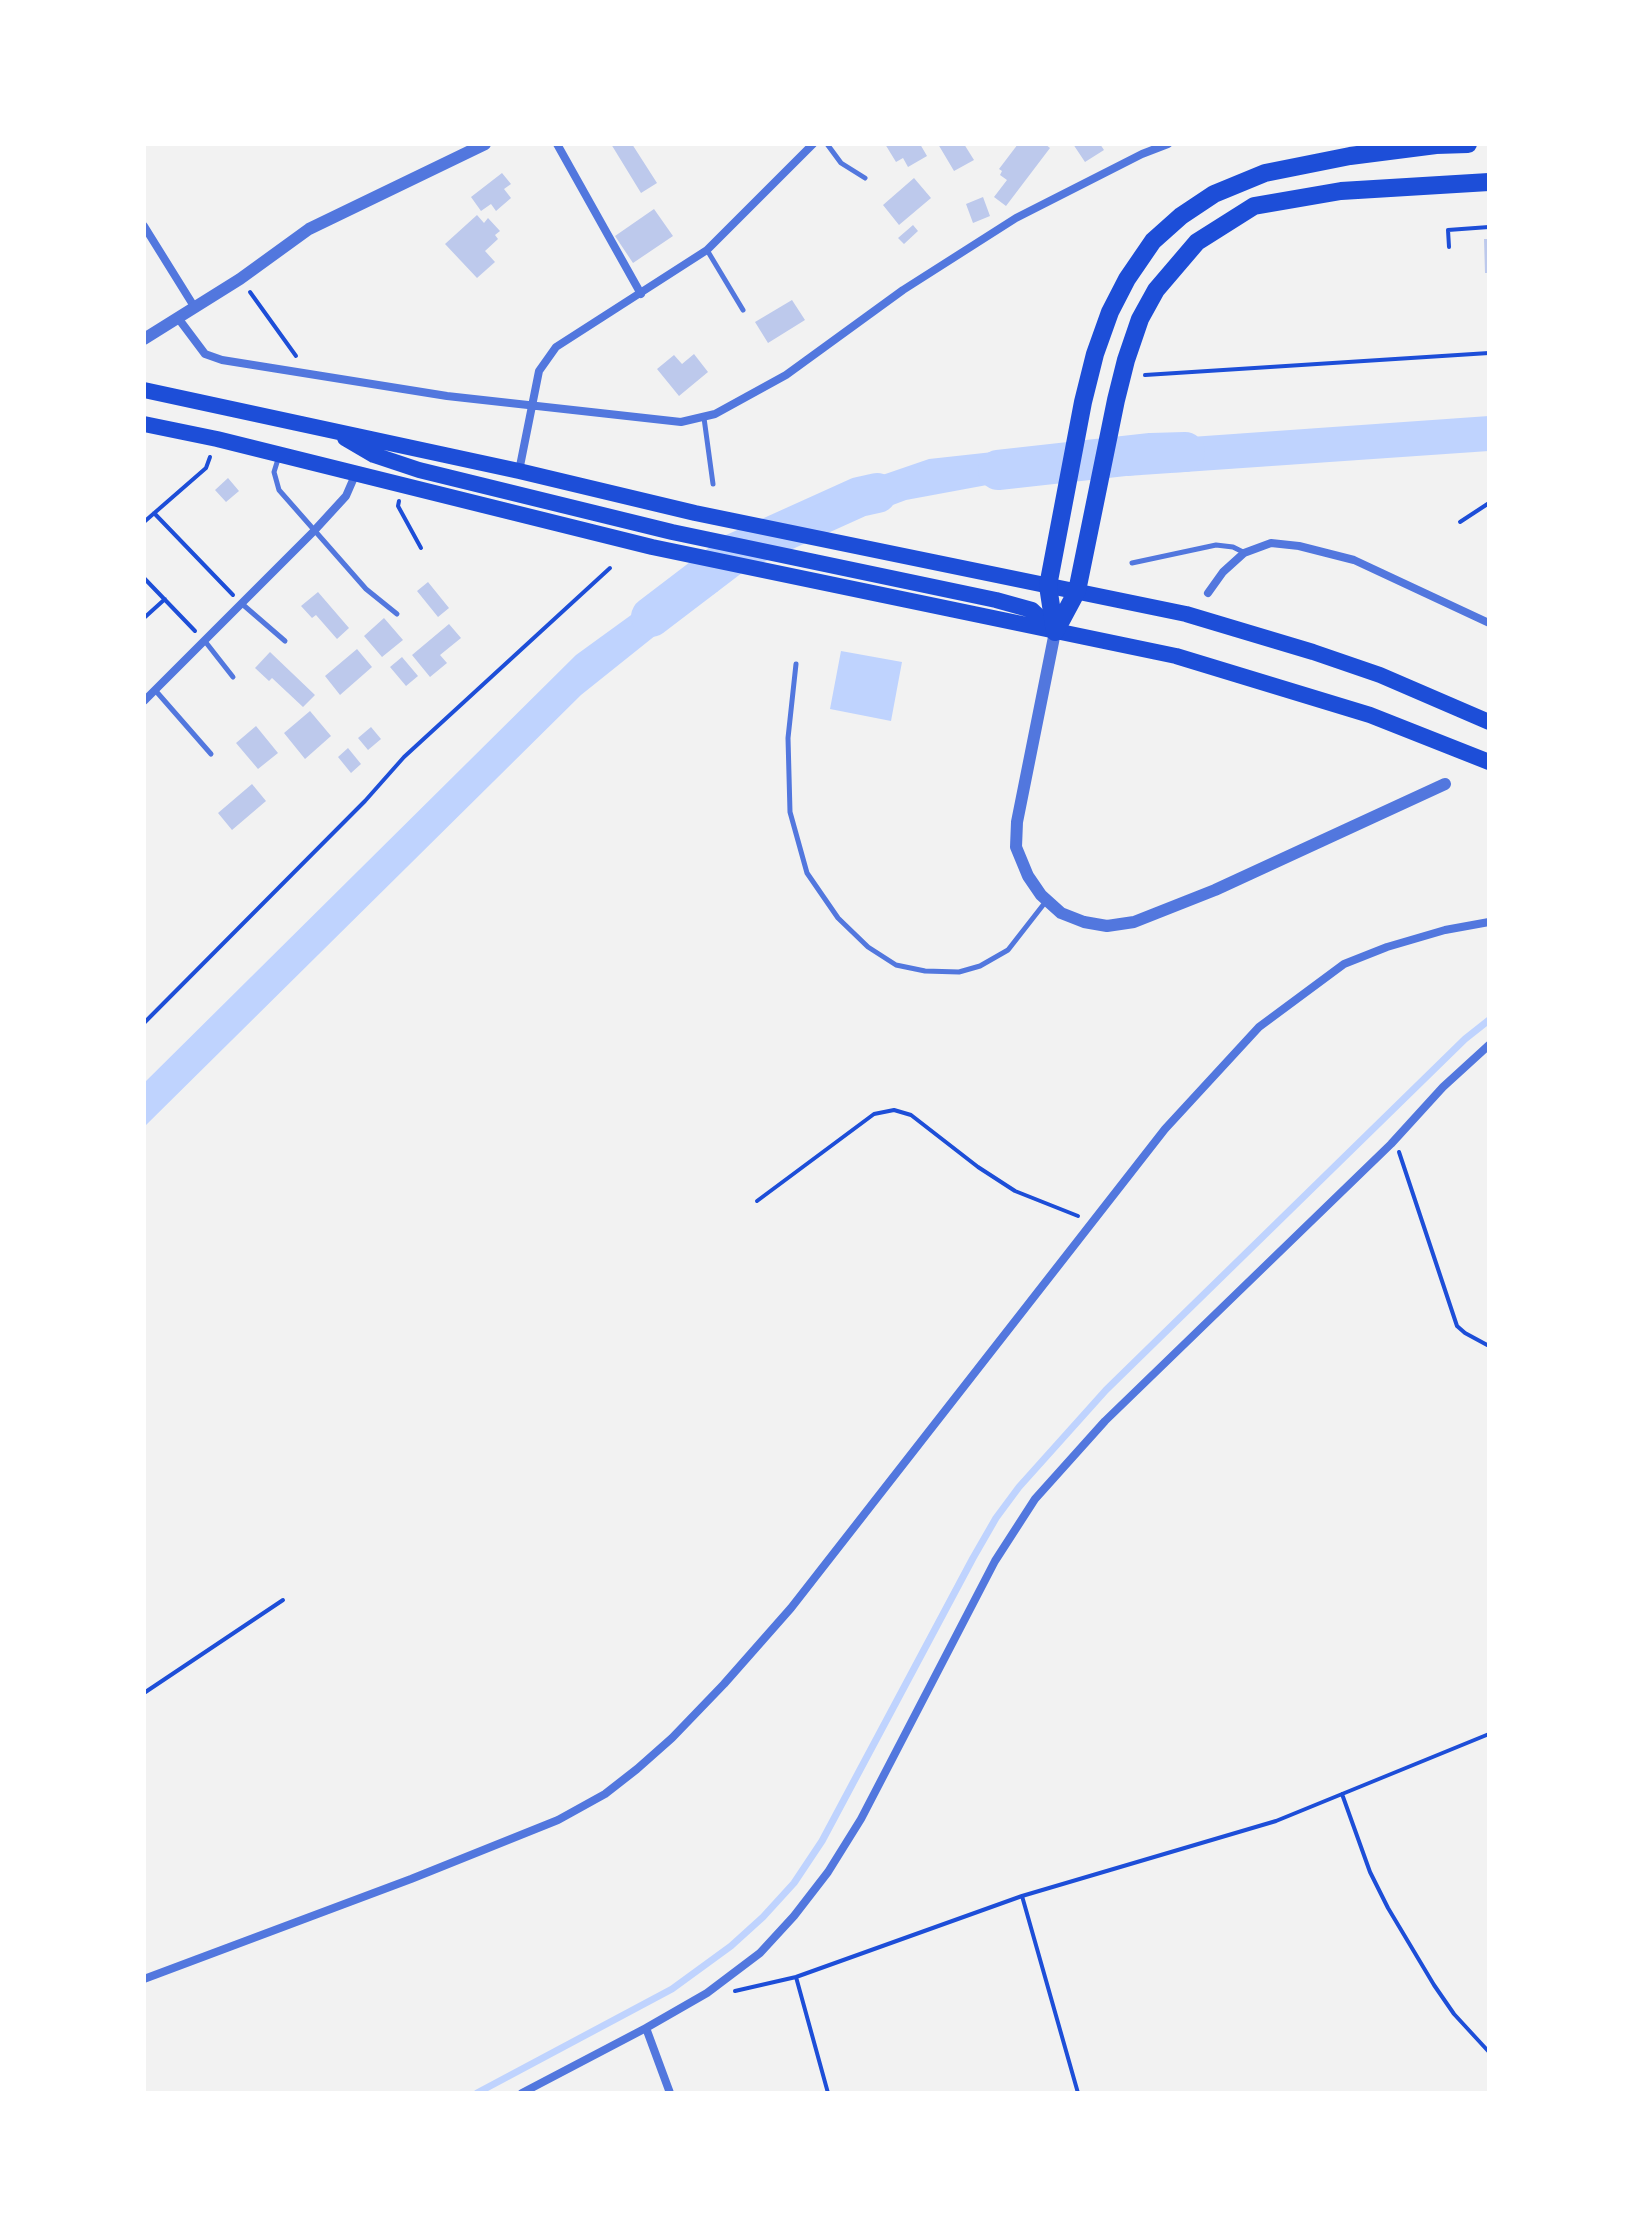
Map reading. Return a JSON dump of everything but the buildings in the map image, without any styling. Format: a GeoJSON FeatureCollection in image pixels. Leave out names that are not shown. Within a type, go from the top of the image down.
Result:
{"type":"FeatureCollection","features":[{"type":"Feature","properties":{"kind":"highway"},"geometry":{"type":"LineString","coordinates":[[1055,632],[1048,586],[1095,354],[1110,312],[1127,279],[1153,241],[1181,216],[1214,194],[1265,173],[1350,156],[1468,144]]}},
{"type":"Feature","properties":{"kind":"highway"},"geometry":{"type":"LineString","coordinates":[[1055,632],[1077,591],[1116,400],[1135,332],[1156,290],[1197,242],[1254,206],[1341,191],[1489,182]]}},
{"type":"Feature","properties":{"kind":"highway"},"geometry":{"type":"LineString","coordinates":[[144,390],[519,471],[695,513],[1186,614],[1380,675],[1489,722]]}},
{"type":"Feature","properties":{"kind":"highway"},"geometry":{"type":"LineString","coordinates":[[144,424],[217,439],[652,547],[1176,656],[1370,715],[1489,762]]}},
{"type":"Feature","properties":{"kind":"highway"},"geometry":{"type":"LineString","coordinates":[[330,429],[374,455],[419,470],[672,532],[1032,610],[1055,632]]}},
{"type":"Feature","properties":{"kind":"street"},"geometry":{"type":"LineString","coordinates":[[144,339],[240,279],[309,229],[485,144]]}},
{"type":"Feature","properties":{"kind":"street"},"geometry":{"type":"LineString","coordinates":[[557,144],[641,294]]}},
{"type":"Feature","properties":{"kind":"street"},"geometry":{"type":"LineString","coordinates":[[519,471],[539,371],[556,347],[707,250],[813,144]]}},
{"type":"Feature","properties":{"kind":"street"},"geometry":{"type":"LineString","coordinates":[[178,318],[205,354],[222,360],[447,396],[681,422],[704,418],[786,375],[903,290],[1016,218],[1168,144]]}},
{"type":"Feature","properties":{"kind":"street"},"geometry":{"type":"LineString","coordinates":[[144,226],[195,308]]}},
{"type":"Feature","properties":{"kind":"street"},"geometry":{"type":"LineString","coordinates":[[144,701],[313,532],[346,496],[356,473]]}},
{"type":"Feature","properties":{"kind":"street"},"geometry":{"type":"LineString","coordinates":[[1208,593],[1223,572],[1244,553],[1271,543],[1299,546],[1354,560],[1489,623]]}},
{"type":"Feature","properties":{"kind":"street"},"geometry":{"type":"LineString","coordinates":[[1055,632],[1017,822],[1016,847],[1028,876],[1047,900],[1061,913],[1084,922],[1107,926],[1134,922],[1215,890],[1445,784]]}},
{"type":"Feature","properties":{"kind":"street"},"geometry":{"type":"LineString","coordinates":[[144,1979],[558,1820],[605,1794],[637,1769],[724,1684],[791,1608],[1165,1129],[1259,1027],[1344,964],[1445,930],[1489,922]]}},
{"type":"Feature","properties":{"kind":"street"},"geometry":{"type":"LineString","coordinates":[[522,2093],[707,1993],[760,1953],[828,1872],[861,1819],[995,1561],[1035,1499],[1105,1421],[1489,1045]]}},
{"type":"Feature","properties":{"kind":"street"},"geometry":{"type":"LineString","coordinates":[[646,2028],[670,2093]]}},
{"type":"Feature","properties":{"kind":"lane"},"geometry":{"type":"LineString","coordinates":[[827,144],[841,163],[865,178]]}},
{"type":"Feature","properties":{"kind":"lane"},"geometry":{"type":"LineString","coordinates":[[707,250],[743,310]]}},
{"type":"Feature","properties":{"kind":"lane"},"geometry":{"type":"LineString","coordinates":[[704,418],[713,484]]}},
{"type":"Feature","properties":{"kind":"lane"},"geometry":{"type":"LineString","coordinates":[[280,455],[274,472],[279,490],[366,589],[397,614]]}},
{"type":"Feature","properties":{"kind":"lane"},"geometry":{"type":"LineString","coordinates":[[1132,563],[1216,545],[1233,547],[1244,553]]}},
{"type":"Feature","properties":{"kind":"lane"},"geometry":{"type":"LineString","coordinates":[[241,603],[285,641]]}},
{"type":"Feature","properties":{"kind":"lane"},"geometry":{"type":"LineString","coordinates":[[204,640],[233,677]]}},
{"type":"Feature","properties":{"kind":"lane"},"geometry":{"type":"LineString","coordinates":[[796,664],[788,738],[790,812],[807,873],[838,918],[868,947],[896,965],[925,971],[959,972],[980,966],[1008,950],[1047,900]]}},
{"type":"Feature","properties":{"kind":"lane"},"geometry":{"type":"LineString","coordinates":[[155,690],[211,754]]}},
{"type":"Feature","properties":{"kind":"path"},"geometry":{"type":"LineString","coordinates":[[1449,247],[1448,230],[1489,227]]}},
{"type":"Feature","properties":{"kind":"path"},"geometry":{"type":"LineString","coordinates":[[240,279],[310,374]]}},
{"type":"Feature","properties":{"kind":"path"},"geometry":{"type":"LineString","coordinates":[[1145,375],[1489,353]]}},
{"type":"Feature","properties":{"kind":"path"},"geometry":{"type":"LineString","coordinates":[[144,522],[206,468],[217,439]]}},
{"type":"Feature","properties":{"kind":"path"},"geometry":{"type":"LineString","coordinates":[[402,484],[398,506],[421,548]]}},
{"type":"Feature","properties":{"kind":"path"},"geometry":{"type":"LineString","coordinates":[[1460,522],[1489,503]]}},
{"type":"Feature","properties":{"kind":"path"},"geometry":{"type":"LineString","coordinates":[[154,513],[241,603]]}},
{"type":"Feature","properties":{"kind":"path"},"geometry":{"type":"LineString","coordinates":[[144,1023],[365,801],[404,757],[610,568]]}},
{"type":"Feature","properties":{"kind":"path"},"geometry":{"type":"LineString","coordinates":[[144,578],[204,640]]}},
{"type":"Feature","properties":{"kind":"path"},"geometry":{"type":"LineString","coordinates":[[144,618],[165,599]]}},
{"type":"Feature","properties":{"kind":"path"},"geometry":{"type":"LineString","coordinates":[[757,1201],[874,1114],[894,1110],[911,1115],[978,1167],[1015,1191],[1093,1222]]}},
{"type":"Feature","properties":{"kind":"path"},"geometry":{"type":"LineString","coordinates":[[1391,1144],[1402,1156],[1457,1326],[1489,1346]]}},
{"type":"Feature","properties":{"kind":"path"},"geometry":{"type":"LineString","coordinates":[[144,1693],[283,1600]]}},
{"type":"Feature","properties":{"kind":"path"},"geometry":{"type":"LineString","coordinates":[[707,1993],[734,1992],[796,1977],[1022,1896],[1276,1821],[1489,1734]]}},
{"type":"Feature","properties":{"kind":"path"},"geometry":{"type":"LineString","coordinates":[[1342,1794],[1370,1872],[1388,1908],[1454,2014],[1489,2052]]}},
{"type":"Feature","properties":{"kind":"path"},"geometry":{"type":"LineString","coordinates":[[1022,1896],[1078,2093]]}},
{"type":"Feature","properties":{"kind":"path"},"geometry":{"type":"LineString","coordinates":[[796,1977],[828,2093]]}},
{"type":"Feature","properties":{"kind":"water"},"geometry":{"type":"Polygon","coordinates":[[[1489,416],[1489,451],[1127,476],[1134,441],[1489,416]]]}},
{"type":"Feature","properties":{"kind":"water"},"geometry":{"type":"Polygon","coordinates":[[[1057,445],[1050,479],[987,485],[906,500],[858,518],[798,504],[929,459],[1057,445]]]}},
{"type":"Feature","properties":{"kind":"water"},"geometry":{"type":"Polygon","coordinates":[[[678,581],[718,591],[661,631],[581,695],[144,1127],[144,1083],[576,655],[678,581]]]}},
{"type":"Feature","properties":{"kind":"water"},"geometry":{"type":"Polygon","coordinates":[[[841,651],[902,662],[891,721],[830,709],[841,651]]]}},
{"type":"Feature","properties":{"kind":"waterway"},"geometry":{"type":"LineString","coordinates":[[998,470],[1185,452]]}},
{"type":"Feature","properties":{"kind":"waterway"},"geometry":{"type":"LineString","coordinates":[[651,617],[735,553],[859,497],[877,493]]}},
{"type":"Feature","properties":{"kind":"waterway"},"geometry":{"type":"LineString","coordinates":[[477,2093],[672,1989],[731,1946],[763,1917],[794,1883],[822,1841],[973,1558],[996,1518],[1019,1487],[1106,1390],[1465,1039],[1489,1020]]}}]}
